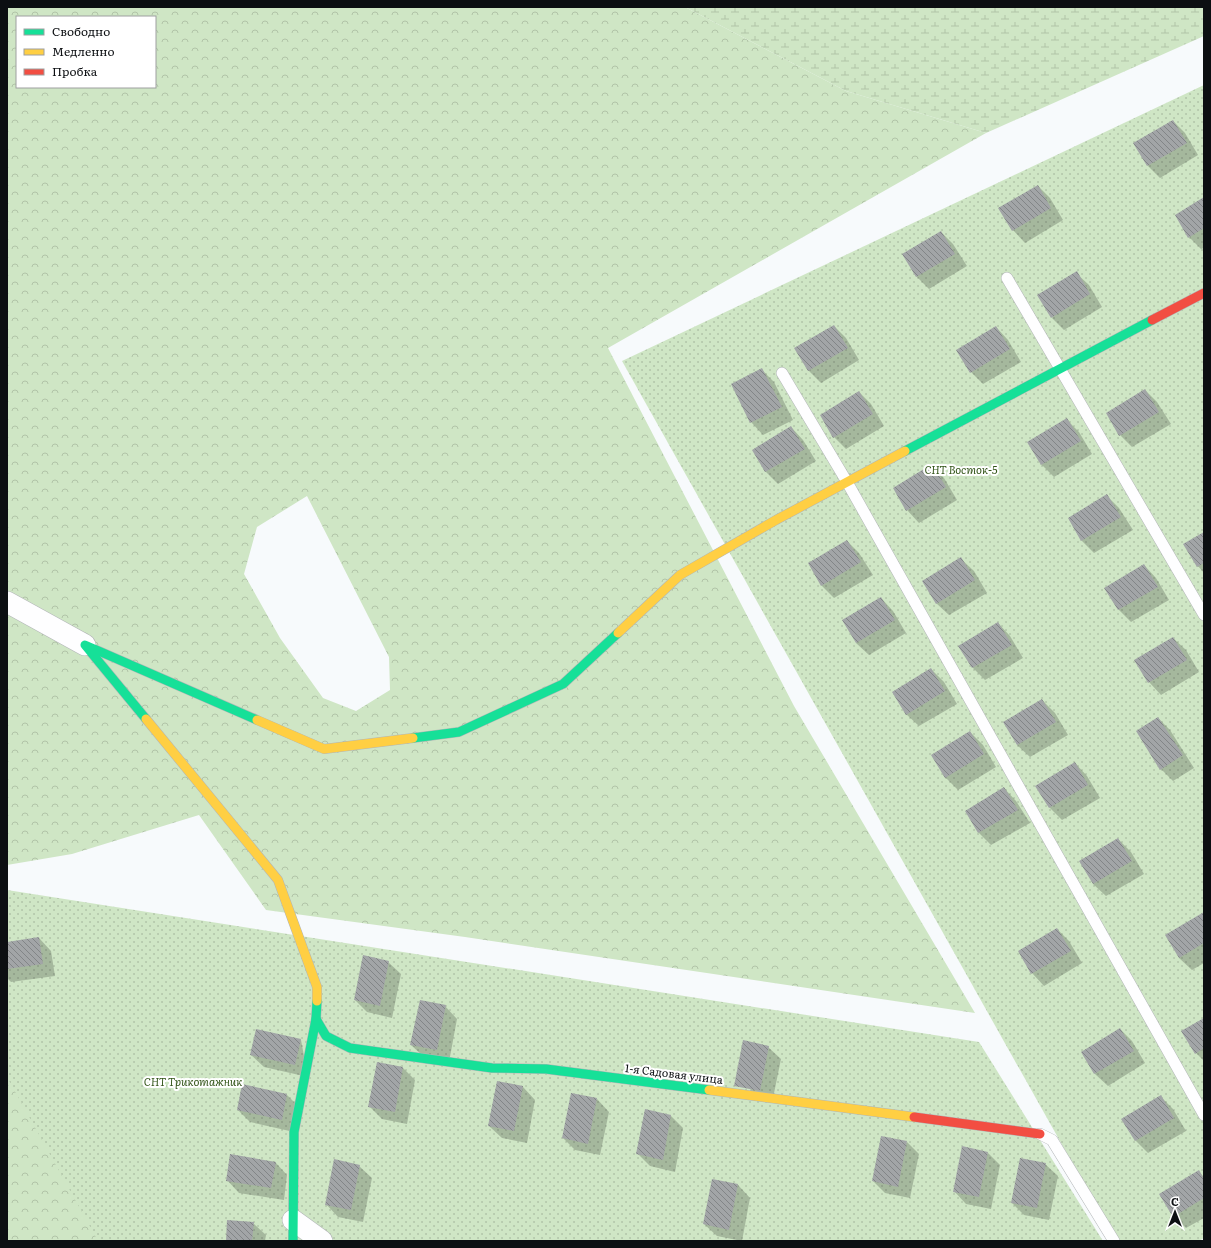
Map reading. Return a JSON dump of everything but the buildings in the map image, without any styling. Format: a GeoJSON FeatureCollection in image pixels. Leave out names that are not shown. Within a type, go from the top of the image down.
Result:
{"type":"FeatureCollection","features":[{"type":"Feature","properties":{"kind":"street"},"geometry":{"type":"LineString","coordinates":[[7,602],[85,645],[324,750],[459,732],[563,684],[680,575],[776,520],[1204,293]]}},
{"type":"Feature","properties":{"kind":"street"},"geometry":{"type":"LineString","coordinates":[[85,645],[278,880],[317,987],[316,1019],[294,1132],[293,1241]]}},
{"type":"Feature","properties":{"kind":"street","name":"1-я Садовая улица"},"geometry":{"type":"LineString","coordinates":[[316,1019],[326,1036],[350,1048],[492,1068],[546,1069],[1040,1134]]}},
{"type":"Feature","properties":{"kind":"street"},"geometry":{"type":"LineString","coordinates":[[293,1220],[322,1241]]}},
{"type":"Feature","properties":{"kind":"lane"},"geometry":{"type":"LineString","coordinates":[[1007,278],[1204,615]]}},
{"type":"Feature","properties":{"kind":"lane"},"geometry":{"type":"LineString","coordinates":[[782,372],[847,482],[1204,1115]]}},
{"type":"Feature","properties":{"kind":"lane"},"geometry":{"type":"LineString","coordinates":[[1040,1134],[1052,1140],[1114,1241]]}},
{"type":"Feature","properties":{"kind":"green space"},"geometry":{"type":"Polygon","coordinates":[[[7,7],[685,7],[846,91],[986,133],[608,348],[794,706],[975,1013],[465,937],[266,910],[199,815],[72,854],[7,865],[7,7]],[[307,496],[257,527],[244,574],[280,638],[323,698],[356,711],[390,690],[389,657],[307,496]]]}},
{"type":"Feature","properties":{"kind":"green space"},"geometry":{"type":"Polygon","coordinates":[[[685,7],[1204,7],[1204,36],[986,133],[846,91],[685,7]]]}},
{"type":"Feature","properties":{"kind":"green space","name":"СНТ Восток-5"},"geometry":{"type":"Polygon","coordinates":[[[1204,85],[1204,1238],[1199,1241],[1116,1241],[622,361],[1204,85]]]}},
{"type":"Feature","properties":{"kind":"green space","name":"СНТ Трикотажник"},"geometry":{"type":"Polygon","coordinates":[[[7,890],[979,1042],[1103,1241],[98,1241],[7,1077],[7,890]]]}},
{"type":"Feature","properties":{"kind":"green space"},"geometry":{"type":"Polygon","coordinates":[[[34,1070],[123,1241],[7,1241],[7,1079],[34,1070]]]}},
{"type":"Feature","properties":{"kind":"traffic: fast"},"geometry":{"type":"LineString","coordinates":[[905,451],[1152,320]]}},
{"type":"Feature","properties":{"kind":"traffic: fast"},"geometry":{"type":"LineString","coordinates":[[413,738],[459,732],[563,684],[618,633]]}},
{"type":"Feature","properties":{"kind":"traffic: fast"},"geometry":{"type":"LineString","coordinates":[[146,719],[85,645],[257,720]]}},
{"type":"Feature","properties":{"kind":"traffic: fast"},"geometry":{"type":"LineString","coordinates":[[293,1241],[294,1132],[316,1019],[317,1001]]}},
{"type":"Feature","properties":{"kind":"traffic: fast"},"geometry":{"type":"LineString","coordinates":[[316,1019],[326,1036],[350,1048],[492,1068],[546,1069],[709,1090]]}},
{"type":"Feature","properties":{"kind":"traffic: slow"},"geometry":{"type":"LineString","coordinates":[[618,633],[680,575],[776,520],[905,451]]}},
{"type":"Feature","properties":{"kind":"traffic: slow"},"geometry":{"type":"LineString","coordinates":[[146,719],[278,880],[317,987],[317,1001]]}},
{"type":"Feature","properties":{"kind":"traffic: slow"},"geometry":{"type":"LineString","coordinates":[[257,720],[324,749],[413,738]]}},
{"type":"Feature","properties":{"kind":"traffic: slow"},"geometry":{"type":"LineString","coordinates":[[709,1090],[914,1117]]}},
{"type":"Feature","properties":{"kind":"traffic: jam"},"geometry":{"type":"LineString","coordinates":[[1152,320],[1204,293]]}},
{"type":"Feature","properties":{"kind":"traffic: jam"},"geometry":{"type":"LineString","coordinates":[[914,1117],[1040,1134]]}}]}
